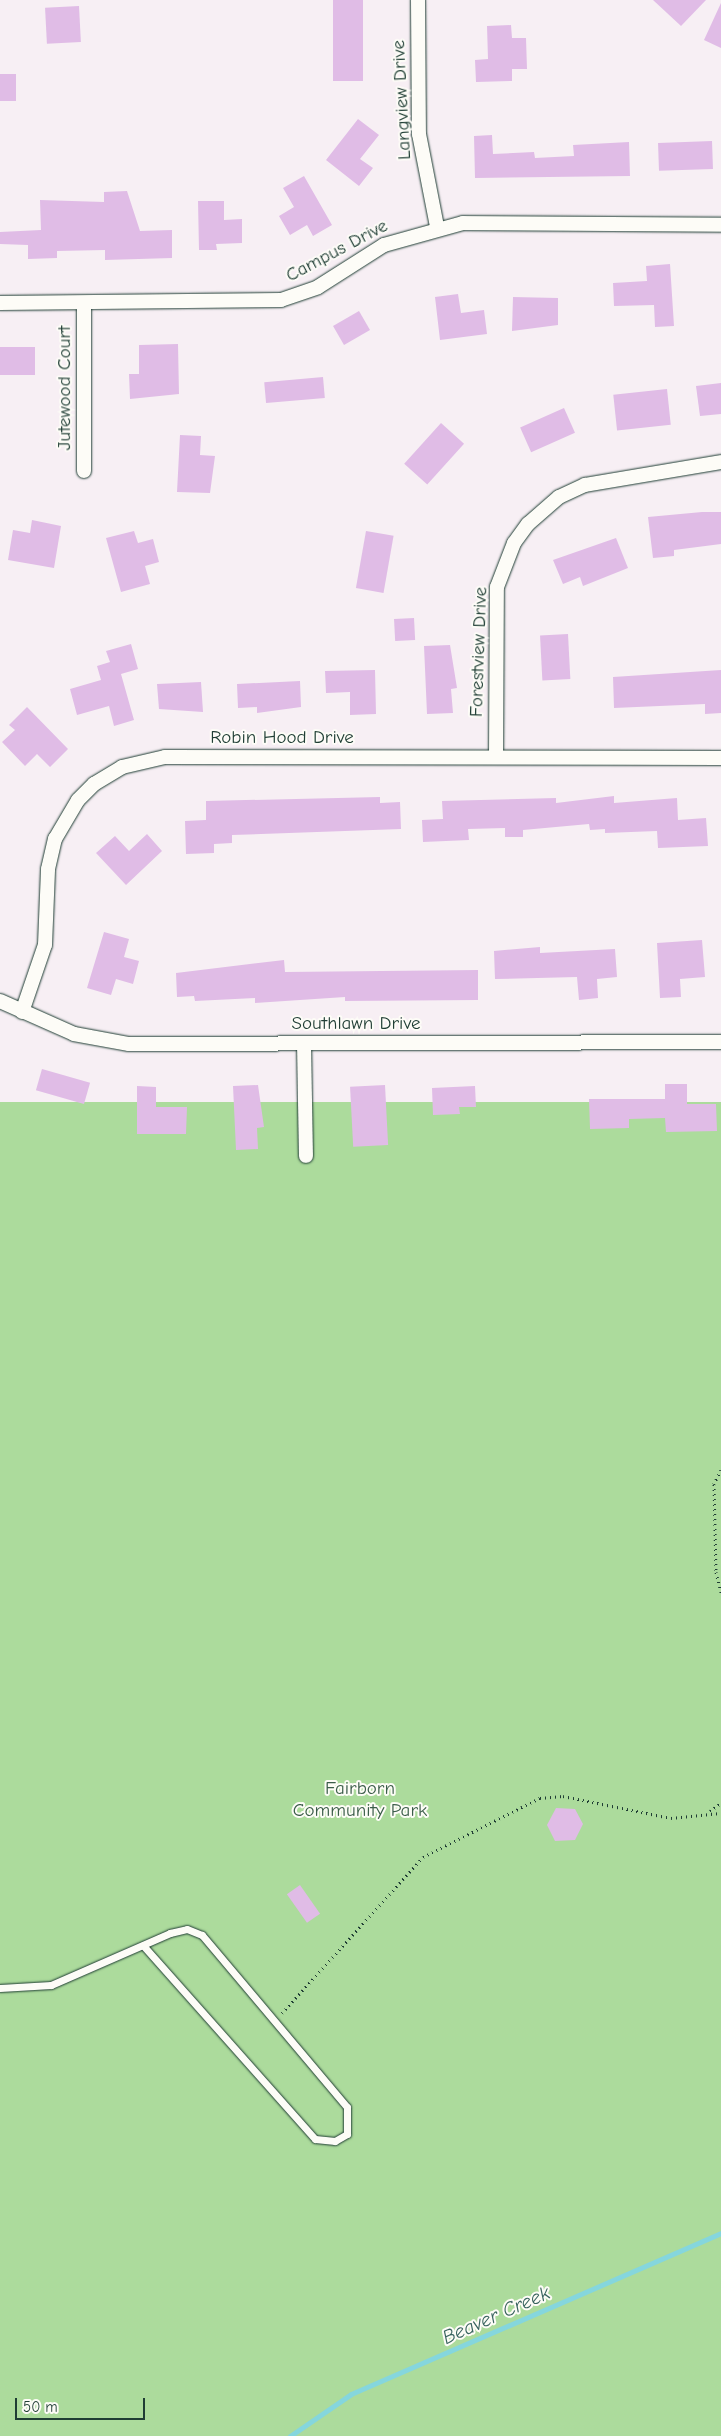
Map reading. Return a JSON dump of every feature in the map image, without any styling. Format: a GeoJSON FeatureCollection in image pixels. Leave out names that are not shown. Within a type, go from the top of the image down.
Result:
{"type":"FeatureCollection","features":[{"type":"Feature","properties":{"kind":"street","name":"Langview Drive"},"geometry":{"type":"LineString","coordinates":[[418,0],[419,134],[438,227]]}},
{"type":"Feature","properties":{"kind":"street","name":"Campus Drive"},"geometry":{"type":"LineString","coordinates":[[0,303],[84,304],[281,300],[318,287],[384,245],[438,227],[489,221],[721,225]]}},
{"type":"Feature","properties":{"kind":"street","name":"Jutewood Court"},"geometry":{"type":"LineString","coordinates":[[84,304],[84,471]]}},
{"type":"Feature","properties":{"kind":"street","name":"Forestview Drive"},"geometry":{"type":"LineString","coordinates":[[496,757],[497,587],[511,550],[528,524],[559,497],[585,485],[721,462]]}},
{"type":"Feature","properties":{"kind":"street","name":"Robin Hood Drive"},"geometry":{"type":"LineString","coordinates":[[22,1012],[45,945],[48,869],[55,839],[78,800],[110,773],[165,758],[721,758]]}},
{"type":"Feature","properties":{"kind":"street","name":"Southlawn Drive"},"geometry":{"type":"LineString","coordinates":[[0,1001],[74,1034],[111,1043],[721,1042]]}},
{"type":"Feature","properties":{"kind":"street"},"geometry":{"type":"LineString","coordinates":[[304,1043],[306,1156]]}},
{"type":"Feature","properties":{"kind":"lane"},"geometry":{"type":"LineString","coordinates":[[0,1988],[51,1985],[143,1945],[187,1929],[202,1935],[347,2106],[350,2121],[347,2134],[334,2141],[315,2139],[143,1945]]}},
{"type":"Feature","properties":{"kind":"path"},"geometry":{"type":"LineString","coordinates":[[721,1470],[714,1484],[716,1572],[721,1592]]}},
{"type":"Feature","properties":{"kind":"path"},"geometry":{"type":"LineString","coordinates":[[274,2020],[423,1857],[540,1798],[563,1796],[670,1818],[709,1812],[721,1813]]}},
{"type":"Feature","properties":{"kind":"path"},"geometry":{"type":"LineString","coordinates":[[709,1812],[721,1803]]}},
{"type":"Feature","properties":{"kind":"green space","name":"Fairborn Community Park"},"geometry":{"type":"Polygon","coordinates":[[[0,1102],[721,1102],[721,2436],[0,2436],[0,1102]]]}},
{"type":"Feature","properties":{"kind":"building"},"geometry":{"type":"Polygon","coordinates":[[[333,0],[363,0],[363,81],[333,81],[333,0]]]}},
{"type":"Feature","properties":{"kind":"building"},"geometry":{"type":"Polygon","coordinates":[[[653,0],[706,0],[681,26],[653,0]]]}},
{"type":"Feature","properties":{"kind":"building"},"geometry":{"type":"Polygon","coordinates":[[[721,3],[721,48],[704,40],[721,3]]]}},
{"type":"Feature","properties":{"kind":"building"},"geometry":{"type":"Polygon","coordinates":[[[79,6],[81,42],[47,44],[45,8],[79,6]]]}},
{"type":"Feature","properties":{"kind":"building"},"geometry":{"type":"Polygon","coordinates":[[[511,25],[512,38],[526,38],[527,69],[512,69],[512,81],[476,82],[475,60],[488,59],[487,26],[511,25]]]}},
{"type":"Feature","properties":{"kind":"building"},"geometry":{"type":"Polygon","coordinates":[[[0,74],[16,74],[16,101],[0,101],[0,74]]]}},
{"type":"Feature","properties":{"kind":"building"},"geometry":{"type":"Polygon","coordinates":[[[358,119],[379,135],[360,159],[373,168],[359,186],[326,160],[358,119]]]}},
{"type":"Feature","properties":{"kind":"building"},"geometry":{"type":"Polygon","coordinates":[[[492,135],[493,154],[534,152],[535,158],[574,156],[573,145],[629,142],[630,176],[475,178],[474,136],[492,135]]]}},
{"type":"Feature","properties":{"kind":"building"},"geometry":{"type":"Polygon","coordinates":[[[712,141],[713,169],[659,171],[658,143],[712,141]]]}},
{"type":"Feature","properties":{"kind":"building"},"geometry":{"type":"Polygon","coordinates":[[[304,176],[332,225],[313,236],[307,225],[290,235],[279,216],[294,207],[283,188],[304,176]]]}},
{"type":"Feature","properties":{"kind":"building"},"geometry":{"type":"Polygon","coordinates":[[[127,191],[140,231],[172,230],[172,258],[105,260],[105,250],[57,251],[57,258],[28,259],[28,245],[0,244],[0,232],[41,230],[40,200],[104,202],[104,192],[127,191]]]}},
{"type":"Feature","properties":{"kind":"building"},"geometry":{"type":"Polygon","coordinates":[[[198,201],[224,201],[224,220],[242,219],[242,243],[216,244],[217,250],[199,250],[198,201]]]}},
{"type":"Feature","properties":{"kind":"building"},"geometry":{"type":"Polygon","coordinates":[[[670,264],[674,326],[655,327],[654,305],[614,306],[613,283],[647,281],[646,266],[670,264]]]}},
{"type":"Feature","properties":{"kind":"building"},"geometry":{"type":"Polygon","coordinates":[[[458,294],[461,313],[484,310],[487,334],[440,340],[435,297],[458,294]]]}},
{"type":"Feature","properties":{"kind":"building"},"geometry":{"type":"Polygon","coordinates":[[[513,297],[558,298],[558,325],[512,331],[513,297]]]}},
{"type":"Feature","properties":{"kind":"building"},"geometry":{"type":"Polygon","coordinates":[[[359,311],[370,330],[344,345],[333,326],[359,311]]]}},
{"type":"Feature","properties":{"kind":"building"},"geometry":{"type":"Polygon","coordinates":[[[178,344],[179,394],[130,399],[129,374],[139,374],[139,345],[178,344]]]}},
{"type":"Feature","properties":{"kind":"building"},"geometry":{"type":"Polygon","coordinates":[[[0,347],[35,347],[35,375],[0,375],[0,347]]]}},
{"type":"Feature","properties":{"kind":"building"},"geometry":{"type":"Polygon","coordinates":[[[323,377],[325,398],[266,403],[264,382],[323,377]]]}},
{"type":"Feature","properties":{"kind":"building"},"geometry":{"type":"Polygon","coordinates":[[[721,383],[721,414],[700,416],[696,386],[721,383]]]}},
{"type":"Feature","properties":{"kind":"building"},"geometry":{"type":"Polygon","coordinates":[[[667,389],[671,425],[617,430],[613,395],[667,389]]]}},
{"type":"Feature","properties":{"kind":"building"},"geometry":{"type":"Polygon","coordinates":[[[564,408],[575,433],[531,452],[520,428],[564,408]]]}},
{"type":"Feature","properties":{"kind":"building"},"geometry":{"type":"Polygon","coordinates":[[[441,423],[464,444],[427,485],[404,464],[441,423]]]}},
{"type":"Feature","properties":{"kind":"building"},"geometry":{"type":"Polygon","coordinates":[[[180,435],[201,436],[200,455],[215,456],[210,493],[177,492],[180,435]]]}},
{"type":"Feature","properties":{"kind":"building"},"geometry":{"type":"Polygon","coordinates":[[[721,512],[721,544],[674,550],[674,556],[653,558],[648,517],[721,512]]]}},
{"type":"Feature","properties":{"kind":"building"},"geometry":{"type":"Polygon","coordinates":[[[32,520],[61,526],[54,568],[8,560],[13,530],[30,533],[32,520]]]}},
{"type":"Feature","properties":{"kind":"building"},"geometry":{"type":"Polygon","coordinates":[[[134,531],[138,543],[153,539],[159,562],[145,566],[150,584],[121,592],[106,538],[134,531]]]}},
{"type":"Feature","properties":{"kind":"building"},"geometry":{"type":"Polygon","coordinates":[[[366,531],[394,536],[384,593],[356,588],[366,531]]]}},
{"type":"Feature","properties":{"kind":"building"},"geometry":{"type":"Polygon","coordinates":[[[616,538],[628,568],[583,586],[580,577],[563,584],[553,560],[616,538]]]}},
{"type":"Feature","properties":{"kind":"building"},"geometry":{"type":"Polygon","coordinates":[[[414,618],[415,640],[395,641],[394,619],[414,618]]]}},
{"type":"Feature","properties":{"kind":"building"},"geometry":{"type":"Polygon","coordinates":[[[568,634],[570,679],[542,680],[540,635],[568,634]]]}},
{"type":"Feature","properties":{"kind":"building"},"geometry":{"type":"Polygon","coordinates":[[[131,644],[138,669],[121,674],[134,720],[114,726],[109,706],[77,715],[70,689],[101,680],[97,666],[110,662],[106,651],[131,644]]]}},
{"type":"Feature","properties":{"kind":"building"},"geometry":{"type":"Polygon","coordinates":[[[450,645],[457,688],[451,689],[453,713],[427,714],[424,646],[450,645]]]}},
{"type":"Feature","properties":{"kind":"building"},"geometry":{"type":"Polygon","coordinates":[[[375,670],[376,714],[350,715],[350,692],[326,693],[325,671],[375,670]]]}},
{"type":"Feature","properties":{"kind":"building"},"geometry":{"type":"Polygon","coordinates":[[[721,670],[721,713],[705,714],[705,704],[614,708],[613,677],[721,670]]]}},
{"type":"Feature","properties":{"kind":"building"},"geometry":{"type":"Polygon","coordinates":[[[300,681],[301,707],[257,713],[257,707],[238,708],[237,684],[300,681]]]}},
{"type":"Feature","properties":{"kind":"building"},"geometry":{"type":"Polygon","coordinates":[[[201,682],[203,712],[159,709],[157,684],[201,682]]]}},
{"type":"Feature","properties":{"kind":"building"},"geometry":{"type":"Polygon","coordinates":[[[27,707],[68,749],[50,767],[37,754],[25,766],[2,742],[15,730],[9,725],[27,707]]]}},
{"type":"Feature","properties":{"kind":"building"},"geometry":{"type":"Polygon","coordinates":[[[614,796],[614,803],[677,798],[678,820],[706,818],[708,846],[658,848],[657,831],[605,833],[605,829],[590,830],[589,824],[523,830],[523,837],[505,837],[505,828],[468,829],[469,840],[423,842],[422,820],[443,819],[442,801],[556,798],[556,803],[614,796]]]}},
{"type":"Feature","properties":{"kind":"building"},"geometry":{"type":"Polygon","coordinates":[[[380,797],[380,803],[400,802],[401,829],[232,835],[232,843],[214,844],[214,853],[186,854],[185,821],[206,820],[206,801],[380,797]]]}},
{"type":"Feature","properties":{"kind":"building"},"geometry":{"type":"Polygon","coordinates":[[[147,834],[162,851],[126,885],[96,853],[115,836],[129,851],[147,834]]]}},
{"type":"Feature","properties":{"kind":"building"},"geometry":{"type":"Polygon","coordinates":[[[104,932],[129,939],[124,957],[139,961],[133,984],[116,979],[111,995],[87,988],[104,932]]]}},
{"type":"Feature","properties":{"kind":"building"},"geometry":{"type":"Polygon","coordinates":[[[702,940],[705,977],[680,979],[681,997],[660,998],[657,943],[702,940]]]}},
{"type":"Feature","properties":{"kind":"building"},"geometry":{"type":"Polygon","coordinates":[[[540,947],[540,953],[615,949],[617,977],[597,979],[598,998],[579,1000],[577,977],[495,979],[494,951],[540,947]]]}},
{"type":"Feature","properties":{"kind":"building"},"geometry":{"type":"Polygon","coordinates":[[[284,960],[285,972],[478,970],[478,1000],[345,1001],[345,997],[255,1003],[255,998],[195,1001],[194,996],[177,997],[176,973],[284,960]]]}},
{"type":"Feature","properties":{"kind":"building"},"geometry":{"type":"Polygon","coordinates":[[[42,1069],[90,1083],[84,1104],[36,1090],[42,1069]]]}},
{"type":"Feature","properties":{"kind":"building"},"geometry":{"type":"Polygon","coordinates":[[[665,1084],[687,1084],[687,1104],[716,1104],[717,1131],[666,1132],[665,1118],[629,1119],[629,1128],[590,1129],[589,1099],[665,1099],[665,1084]]]}},
{"type":"Feature","properties":{"kind":"building"},"geometry":{"type":"Polygon","coordinates":[[[258,1085],[264,1127],[257,1128],[258,1149],[236,1150],[233,1086],[258,1085]]]}},
{"type":"Feature","properties":{"kind":"building"},"geometry":{"type":"Polygon","coordinates":[[[385,1085],[388,1145],[353,1147],[350,1087],[385,1085]]]}},
{"type":"Feature","properties":{"kind":"building"},"geometry":{"type":"Polygon","coordinates":[[[137,1086],[156,1087],[156,1107],[187,1107],[186,1134],[137,1134],[137,1086]]]}},
{"type":"Feature","properties":{"kind":"building"},"geometry":{"type":"Polygon","coordinates":[[[475,1086],[476,1107],[459,1107],[460,1114],[433,1115],[432,1088],[475,1086]]]}},
{"type":"Feature","properties":{"kind":"building"},"geometry":{"type":"Polygon","coordinates":[[[556,1808],[575,1809],[583,1824],[575,1840],[555,1841],[547,1825],[556,1808]]]}},
{"type":"Feature","properties":{"kind":"building"},"geometry":{"type":"Polygon","coordinates":[[[300,1885],[320,1914],[307,1923],[287,1894],[300,1885]]]}},
{"type":"Feature","properties":{"kind":"waterway","name":"Beaver Creek"},"geometry":{"type":"LineString","coordinates":[[290,2436],[351,2394],[721,2233]]}}]}
